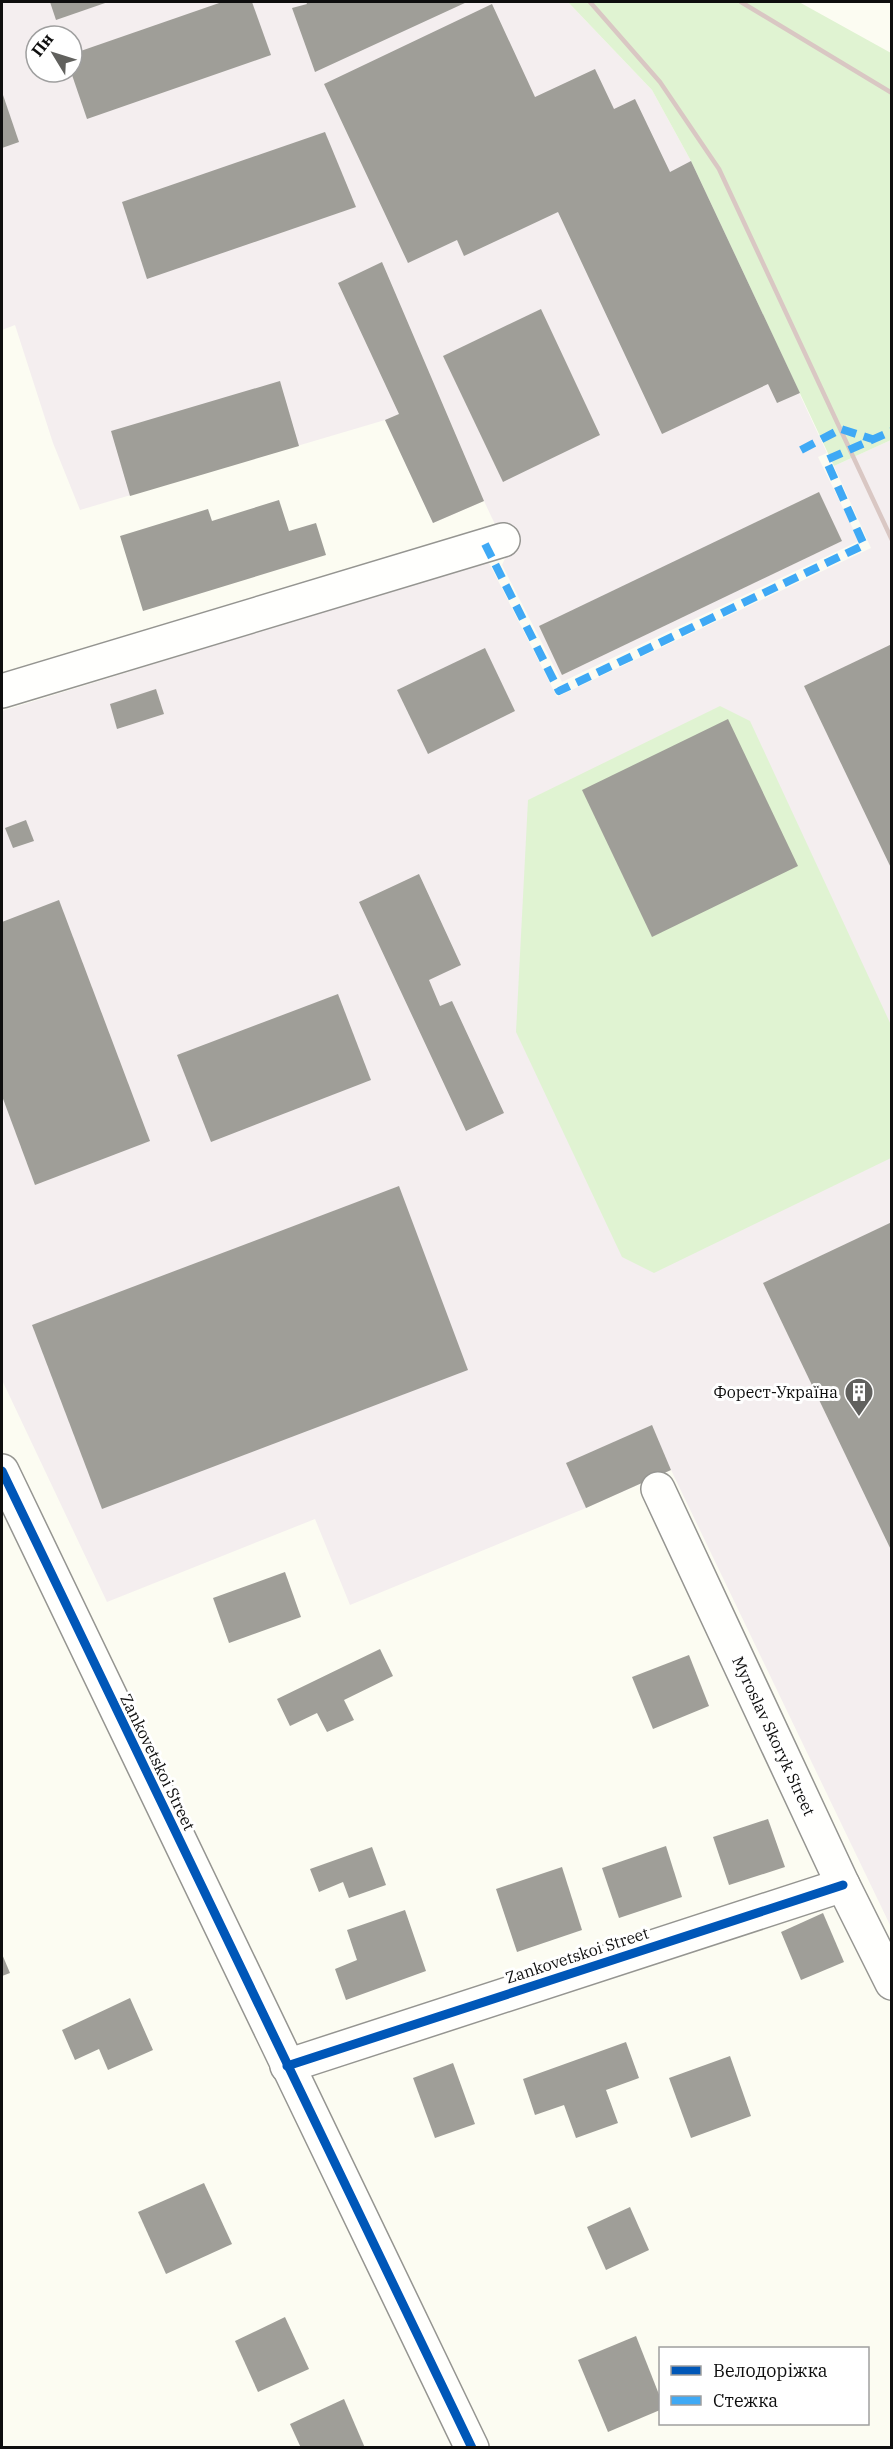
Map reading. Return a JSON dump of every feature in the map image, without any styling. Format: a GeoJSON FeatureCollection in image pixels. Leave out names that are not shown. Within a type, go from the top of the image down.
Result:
{"type":"FeatureCollection","features":[{"type":"Feature","properties":{"kind":"street"},"geometry":{"type":"LineString","coordinates":[[2,691],[503,540]]}},
{"type":"Feature","properties":{"kind":"street","name":"Zankovetskoi Street"},"geometry":{"type":"LineString","coordinates":[[2,1472],[472,2448]]}},
{"type":"Feature","properties":{"kind":"street","name":"Myroslav Skoryk Street"},"geometry":{"type":"LineString","coordinates":[[658,1489],[891,1983]]}},
{"type":"Feature","properties":{"kind":"street","name":"Zankovetskoi Street"},"geometry":{"type":"LineString","coordinates":[[287,2066],[843,1885]]}},
{"type":"Feature","properties":{"kind":"shaded area"},"geometry":{"type":"Polygon","coordinates":[[[2,2],[568,2],[652,90],[691,161],[827,453],[818,457],[859,541],[562,682],[502,565],[508,552],[484,501],[433,523],[385,420],[80,510],[53,443],[15,325],[2,330],[2,2]]]}},
{"type":"Feature","properties":{"kind":"shaded area"},"geometry":{"type":"Polygon","coordinates":[[[891,440],[891,1927],[671,1470],[586,1508],[350,1605],[315,1519],[107,1602],[2,1380],[2,711],[488,561],[557,697],[871,548],[834,466],[891,440]]]}},
{"type":"Feature","properties":{"kind":"green space"},"geometry":{"type":"Polygon","coordinates":[[[568,2],[799,2],[891,53],[891,440],[834,466],[691,161],[652,90],[568,2]]]}},
{"type":"Feature","properties":{"kind":"green space"},"geometry":{"type":"Polygon","coordinates":[[[720,706],[750,721],[891,1025],[891,1158],[654,1273],[622,1257],[516,1032],[528,800],[720,706]]]}},
{"type":"Feature","properties":{"kind":"building"},"geometry":{"type":"Polygon","coordinates":[[[50,2],[108,2],[56,20],[50,2]]]}},
{"type":"Feature","properties":{"kind":"building"},"geometry":{"type":"Polygon","coordinates":[[[222,2],[252,2],[271,55],[87,119],[75,84],[84,84],[84,50],[222,2]]]}},
{"type":"Feature","properties":{"kind":"building"},"geometry":{"type":"Polygon","coordinates":[[[306,2],[467,2],[315,72],[292,8],[307,4],[306,2]]]}},
{"type":"Feature","properties":{"kind":"building"},"geometry":{"type":"Polygon","coordinates":[[[492,4],[535,97],[595,69],[614,109],[635,99],[670,172],[691,161],[800,393],[777,403],[768,384],[662,434],[558,212],[464,256],[457,240],[408,263],[324,84],[492,4]]]}},
{"type":"Feature","properties":{"kind":"building"},"geometry":{"type":"Polygon","coordinates":[[[2,92],[19,142],[2,148],[2,92]]]}},
{"type":"Feature","properties":{"kind":"building"},"geometry":{"type":"Polygon","coordinates":[[[325,132],[356,207],[147,279],[122,202],[325,132]]]}},
{"type":"Feature","properties":{"kind":"building"},"geometry":{"type":"Polygon","coordinates":[[[382,262],[484,501],[433,523],[385,420],[399,414],[338,283],[382,262]]]}},
{"type":"Feature","properties":{"kind":"building"},"geometry":{"type":"Polygon","coordinates":[[[541,309],[600,435],[503,482],[443,356],[541,309]]]}},
{"type":"Feature","properties":{"kind":"building"},"geometry":{"type":"Polygon","coordinates":[[[280,381],[299,446],[130,496],[111,431],[280,381]]]}},
{"type":"Feature","properties":{"kind":"building"},"geometry":{"type":"Polygon","coordinates":[[[819,492],[842,541],[562,675],[539,626],[819,492]]]}},
{"type":"Feature","properties":{"kind":"building"},"geometry":{"type":"Polygon","coordinates":[[[279,500],[289,531],[316,523],[326,555],[143,611],[120,536],[208,509],[212,521],[279,500]]]}},
{"type":"Feature","properties":{"kind":"building"},"geometry":{"type":"Polygon","coordinates":[[[892,644],[892,870],[804,686],[892,644]]]}},
{"type":"Feature","properties":{"kind":"building"},"geometry":{"type":"Polygon","coordinates":[[[485,648],[515,711],[428,754],[397,690],[485,648]]]}},
{"type":"Feature","properties":{"kind":"building"},"geometry":{"type":"Polygon","coordinates":[[[156,689],[164,714],[117,729],[110,704],[156,689]]]}},
{"type":"Feature","properties":{"kind":"building"},"geometry":{"type":"Polygon","coordinates":[[[728,719],[798,866],[652,937],[582,790],[728,719]]]}},
{"type":"Feature","properties":{"kind":"building"},"geometry":{"type":"Polygon","coordinates":[[[26,820],[34,841],[13,848],[5,828],[26,820]]]}},
{"type":"Feature","properties":{"kind":"building"},"geometry":{"type":"Polygon","coordinates":[[[419,874],[461,965],[429,980],[440,1006],[452,1001],[504,1113],[466,1131],[359,902],[419,874]]]}},
{"type":"Feature","properties":{"kind":"building"},"geometry":{"type":"Polygon","coordinates":[[[59,900],[150,1141],[35,1185],[2,1096],[2,922],[59,900]]]}},
{"type":"Feature","properties":{"kind":"building"},"geometry":{"type":"Polygon","coordinates":[[[338,994],[371,1080],[211,1142],[177,1055],[338,994]]]}},
{"type":"Feature","properties":{"kind":"building"},"geometry":{"type":"Polygon","coordinates":[[[399,1186],[468,1370],[102,1509],[32,1325],[399,1186]]]}},
{"type":"Feature","properties":{"kind":"building","name":"Форест-Україна"},"geometry":{"type":"Polygon","coordinates":[[[892,1222],[892,1552],[763,1283],[892,1222]]]}},
{"type":"Feature","properties":{"kind":"building"},"geometry":{"type":"Polygon","coordinates":[[[652,1425],[671,1470],[586,1508],[566,1463],[652,1425]]]}},
{"type":"Feature","properties":{"kind":"building"},"geometry":{"type":"Polygon","coordinates":[[[285,1572],[301,1617],[229,1643],[213,1598],[285,1572]]]}},
{"type":"Feature","properties":{"kind":"building"},"geometry":{"type":"Polygon","coordinates":[[[380,1649],[393,1676],[344,1700],[354,1720],[327,1732],[317,1713],[290,1726],[277,1699],[380,1649]]]}},
{"type":"Feature","properties":{"kind":"building"},"geometry":{"type":"Polygon","coordinates":[[[689,1655],[709,1706],[653,1729],[632,1677],[689,1655]]]}},
{"type":"Feature","properties":{"kind":"building"},"geometry":{"type":"Polygon","coordinates":[[[768,1819],[785,1867],[729,1885],[713,1837],[768,1819]]]}},
{"type":"Feature","properties":{"kind":"building"},"geometry":{"type":"Polygon","coordinates":[[[666,1846],[682,1897],[619,1918],[602,1868],[666,1846]]]}},
{"type":"Feature","properties":{"kind":"building"},"geometry":{"type":"Polygon","coordinates":[[[372,1847],[386,1885],[349,1898],[343,1882],[319,1892],[310,1869],[372,1847]]]}},
{"type":"Feature","properties":{"kind":"building"},"geometry":{"type":"Polygon","coordinates":[[[562,1867],[582,1930],[517,1952],[496,1889],[562,1867]]]}},
{"type":"Feature","properties":{"kind":"building"},"geometry":{"type":"Polygon","coordinates":[[[405,1910],[426,1971],[346,2000],[335,1969],[357,1960],[347,1930],[405,1910]]]}},
{"type":"Feature","properties":{"kind":"building"},"geometry":{"type":"Polygon","coordinates":[[[823,1913],[844,1962],[801,1980],[781,1932],[823,1913]]]}},
{"type":"Feature","properties":{"kind":"building"},"geometry":{"type":"Polygon","coordinates":[[[2,1954],[10,1973],[2,1976],[2,1954]]]}},
{"type":"Feature","properties":{"kind":"building"},"geometry":{"type":"Polygon","coordinates":[[[130,1998],[153,2050],[108,2070],[99,2049],[75,2060],[62,2030],[130,1998]]]}},
{"type":"Feature","properties":{"kind":"building"},"geometry":{"type":"Polygon","coordinates":[[[626,2042],[639,2078],[606,2090],[618,2123],[576,2138],[564,2105],[535,2115],[523,2079],[626,2042]]]}},
{"type":"Feature","properties":{"kind":"building"},"geometry":{"type":"Polygon","coordinates":[[[730,2056],[751,2116],[691,2138],[669,2078],[730,2056]]]}},
{"type":"Feature","properties":{"kind":"building"},"geometry":{"type":"Polygon","coordinates":[[[453,2063],[475,2124],[435,2138],[413,2078],[453,2063]]]}},
{"type":"Feature","properties":{"kind":"building"},"geometry":{"type":"Polygon","coordinates":[[[204,2183],[232,2244],[166,2274],[138,2212],[204,2183]]]}},
{"type":"Feature","properties":{"kind":"building"},"geometry":{"type":"Polygon","coordinates":[[[630,2207],[649,2250],[606,2270],[587,2227],[630,2207]]]}},
{"type":"Feature","properties":{"kind":"building"},"geometry":{"type":"Polygon","coordinates":[[[285,2317],[309,2369],[258,2392],[235,2341],[285,2317]]]}},
{"type":"Feature","properties":{"kind":"building"},"geometry":{"type":"Polygon","coordinates":[[[636,2336],[659,2394],[659,2410],[608,2432],[578,2360],[636,2336]]]}},
{"type":"Feature","properties":{"kind":"building"},"geometry":{"type":"Polygon","coordinates":[[[344,2399],[365,2448],[301,2448],[290,2424],[344,2399]]]}},
{"type":"Feature","properties":{"kind":"railway"},"geometry":{"type":"LineString","coordinates":[[590,2],[660,82],[719,169],[892,540]]}},
{"type":"Feature","properties":{"kind":"railway"},"geometry":{"type":"LineString","coordinates":[[741,2],[892,93]]}},
{"type":"Feature","properties":{"kind":"marked path"},"geometry":{"type":"LineString","coordinates":[[801,450],[841,429],[872,439]]}},
{"type":"Feature","properties":{"kind":"marked path"},"geometry":{"type":"LineString","coordinates":[[485,544],[559,691],[864,545],[826,460],[892,431]]}},
{"type":"Feature","properties":{"kind":"cycle path"},"geometry":{"type":"LineString","coordinates":[[2,1471],[472,2448]]}},
{"type":"Feature","properties":{"kind":"cycle path"},"geometry":{"type":"LineString","coordinates":[[287,2066],[843,1885]]}},
{"type":"Feature","properties":{"kind":"place","name":"Форест-Україна"},"geometry":{"type":"Point","coordinates":[859,1418]}}]}
